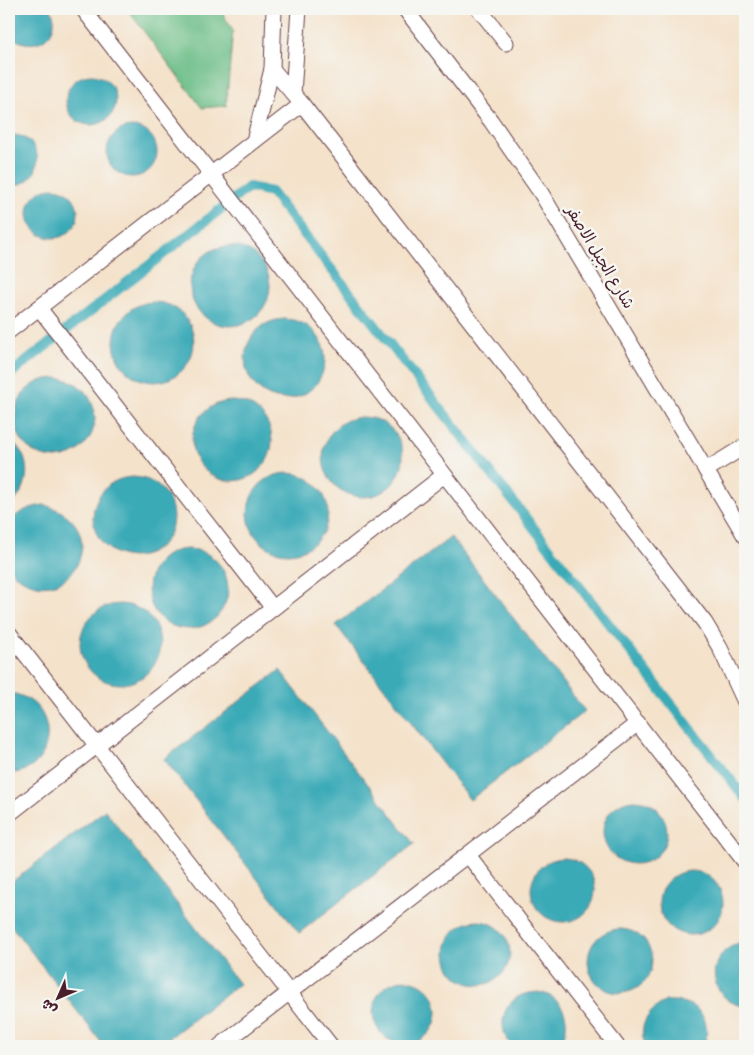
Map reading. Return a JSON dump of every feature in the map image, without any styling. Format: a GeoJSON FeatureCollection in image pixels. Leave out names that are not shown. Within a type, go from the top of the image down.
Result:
{"type":"FeatureCollection","features":[{"type":"Feature","properties":{"kind":"street"},"geometry":{"type":"LineString","coordinates":[[83,9],[745,862]]}},
{"type":"Feature","properties":{"kind":"street"},"geometry":{"type":"LineString","coordinates":[[254,140],[272,69],[274,9]]}},
{"type":"Feature","properties":{"kind":"street"},"geometry":{"type":"LineString","coordinates":[[9,331],[212,174],[254,140],[298,99],[300,9]]}},
{"type":"Feature","properties":{"kind":"street","name":"شارع الجبل الاصفر"},"geometry":{"type":"LineString","coordinates":[[405,9],[512,150],[542,193],[745,536]]}},
{"type":"Feature","properties":{"kind":"street"},"geometry":{"type":"LineString","coordinates":[[479,9],[506,43]]}},
{"type":"Feature","properties":{"kind":"street"},"geometry":{"type":"LineString","coordinates":[[272,69],[298,99],[705,623],[720,648],[745,702]]}},
{"type":"Feature","properties":{"kind":"street"},"geometry":{"type":"LineString","coordinates":[[40,308],[274,608]]}},
{"type":"Feature","properties":{"kind":"street"},"geometry":{"type":"LineString","coordinates":[[706,470],[745,446]]}},
{"type":"Feature","properties":{"kind":"street"},"geometry":{"type":"LineString","coordinates":[[9,814],[444,475]]}},
{"type":"Feature","properties":{"kind":"street"},"geometry":{"type":"LineString","coordinates":[[9,633],[331,1046]]}},
{"type":"Feature","properties":{"kind":"street"},"geometry":{"type":"LineString","coordinates":[[220,1046],[638,723]]}},
{"type":"Feature","properties":{"kind":"street"},"geometry":{"type":"LineString","coordinates":[[468,855],[617,1046]]}},
{"type":"Feature","properties":{"kind":"green space"},"geometry":{"type":"Polygon","coordinates":[[[127,9],[220,9],[233,31],[226,106],[202,108],[127,9]]]}},
{"type":"Feature","properties":{"kind":"water"},"geometry":{"type":"Polygon","coordinates":[[[9,9],[51,9],[54,18],[50,34],[44,40],[36,43],[18,41],[9,35],[9,9]]]}},
{"type":"Feature","properties":{"kind":"water"},"geometry":{"type":"Polygon","coordinates":[[[86,75],[96,75],[109,82],[116,95],[116,105],[109,118],[96,125],[86,125],[77,121],[70,114],[66,105],[66,95],[70,86],[77,79],[86,75]]]}},
{"type":"Feature","properties":{"kind":"water"},"geometry":{"type":"Polygon","coordinates":[[[127,127],[137,127],[150,134],[157,147],[157,157],[150,170],[137,177],[127,177],[118,173],[111,166],[107,157],[107,147],[111,138],[118,131],[127,127]]]}},
{"type":"Feature","properties":{"kind":"water"},"geometry":{"type":"Polygon","coordinates":[[[9,135],[21,136],[30,142],[38,159],[36,169],[31,177],[22,183],[9,186],[9,135]]]}},
{"type":"Feature","properties":{"kind":"water"},"geometry":{"type":"Polygon","coordinates":[[[48,188],[58,188],[71,195],[78,208],[78,218],[71,231],[58,238],[48,238],[39,234],[32,227],[28,218],[28,208],[32,199],[39,192],[48,188]]]}},
{"type":"Feature","properties":{"kind":"water"},"geometry":{"type":"Polygon","coordinates":[[[230,246],[245,249],[258,258],[267,271],[270,286],[267,301],[258,314],[245,323],[230,326],[215,323],[202,314],[193,301],[190,286],[193,271],[202,258],[215,249],[230,246]]]}},
{"type":"Feature","properties":{"kind":"water"},"geometry":{"type":"Polygon","coordinates":[[[154,302],[169,305],[182,314],[191,327],[194,342],[191,357],[182,370],[169,379],[154,382],[139,379],[126,370],[117,357],[114,342],[117,327],[126,314],[139,305],[154,302]]]}},
{"type":"Feature","properties":{"kind":"water"},"geometry":{"type":"Polygon","coordinates":[[[285,319],[300,322],[313,331],[322,344],[325,359],[322,374],[313,387],[300,396],[285,399],[270,396],[257,387],[248,374],[245,359],[248,344],[257,331],[270,322],[285,319]]]}},
{"type":"Feature","properties":{"kind":"water"},"geometry":{"type":"Polygon","coordinates":[[[55,378],[70,381],[83,390],[92,403],[95,418],[92,433],[83,446],[70,455],[55,458],[40,455],[27,446],[18,433],[15,418],[18,403],[27,390],[40,381],[55,378]]]}},
{"type":"Feature","properties":{"kind":"water"},"geometry":{"type":"Polygon","coordinates":[[[232,401],[247,404],[260,413],[269,426],[272,441],[269,456],[260,469],[247,478],[232,481],[217,478],[204,469],[195,456],[192,441],[195,426],[204,413],[217,404],[232,401]]]}},
{"type":"Feature","properties":{"kind":"water"},"geometry":{"type":"Polygon","coordinates":[[[363,417],[378,420],[391,429],[400,442],[403,457],[400,472],[391,485],[378,494],[363,497],[348,494],[335,485],[326,472],[323,457],[326,442],[335,429],[348,420],[363,417]]]}},
{"type":"Feature","properties":{"kind":"water"},"geometry":{"type":"Polygon","coordinates":[[[9,439],[22,454],[27,472],[22,491],[9,506],[9,439]]]}},
{"type":"Feature","properties":{"kind":"water"},"geometry":{"type":"Polygon","coordinates":[[[288,473],[303,476],[316,485],[325,498],[328,513],[325,528],[316,541],[303,550],[288,553],[273,550],[260,541],[251,528],[248,513],[251,498],[260,485],[273,476],[288,473]]]}},
{"type":"Feature","properties":{"kind":"water"},"geometry":{"type":"Polygon","coordinates":[[[133,477],[148,480],[161,489],[170,502],[173,517],[170,532],[161,545],[148,554],[133,557],[118,554],[105,545],[96,532],[93,517],[96,502],[105,489],[118,480],[133,477]]]}},
{"type":"Feature","properties":{"kind":"water"},"geometry":{"type":"Polygon","coordinates":[[[44,505],[65,514],[77,527],[82,542],[80,557],[73,571],[62,581],[47,586],[24,580],[15,575],[9,567],[9,522],[25,510],[44,505]]]}},
{"type":"Feature","properties":{"kind":"water"},"geometry":{"type":"Polygon","coordinates":[[[451,537],[585,711],[470,800],[336,625],[451,537]]]}},
{"type":"Feature","properties":{"kind":"water"},"geometry":{"type":"Polygon","coordinates":[[[188,549],[203,552],[216,561],[225,574],[228,589],[225,604],[216,617],[203,626],[188,629],[173,626],[160,617],[151,604],[148,589],[151,574],[160,561],[173,552],[188,549]]]}},
{"type":"Feature","properties":{"kind":"water"},"geometry":{"type":"Polygon","coordinates":[[[120,604],[135,607],[148,616],[157,629],[160,644],[157,659],[148,672],[135,681],[120,684],[105,681],[92,672],[83,659],[80,644],[83,629],[92,616],[105,607],[120,604]]]}},
{"type":"Feature","properties":{"kind":"water"},"geometry":{"type":"Polygon","coordinates":[[[280,670],[414,844],[299,933],[164,759],[280,670]]]}},
{"type":"Feature","properties":{"kind":"water"},"geometry":{"type":"Polygon","coordinates":[[[9,693],[26,698],[39,708],[45,721],[47,736],[44,750],[37,762],[25,770],[9,773],[9,693]]]}},
{"type":"Feature","properties":{"kind":"water"},"geometry":{"type":"Polygon","coordinates":[[[635,800],[647,803],[658,809],[664,820],[667,832],[664,844],[658,855],[647,861],[635,864],[623,861],[612,855],[606,844],[603,832],[606,820],[612,809],[623,803],[635,800]]]}},
{"type":"Feature","properties":{"kind":"water"},"geometry":{"type":"Polygon","coordinates":[[[105,810],[239,984],[159,1046],[104,1046],[9,923],[9,884],[105,810]]]}},
{"type":"Feature","properties":{"kind":"water"},"geometry":{"type":"Polygon","coordinates":[[[563,858],[581,863],[586,867],[590,872],[595,890],[590,908],[586,913],[581,917],[563,922],[545,917],[540,913],[536,908],[531,890],[536,872],[540,867],[545,863],[563,858]]]}},
{"type":"Feature","properties":{"kind":"water"},"geometry":{"type":"Polygon","coordinates":[[[691,871],[709,876],[714,880],[718,885],[723,903],[718,921],[714,926],[709,930],[691,935],[673,930],[668,926],[664,921],[659,903],[664,885],[668,880],[673,876],[691,871]]]}},
{"type":"Feature","properties":{"kind":"water"},"geometry":{"type":"Polygon","coordinates":[[[478,921],[496,926],[501,930],[505,935],[510,953],[505,971],[501,976],[496,980],[478,985],[460,980],[455,976],[451,971],[446,953],[451,935],[455,930],[460,926],[478,921]]]}},
{"type":"Feature","properties":{"kind":"water"},"geometry":{"type":"Polygon","coordinates":[[[620,929],[638,934],[643,938],[647,943],[652,961],[647,979],[643,984],[638,988],[620,993],[602,988],[597,984],[593,979],[588,961],[593,943],[597,938],[602,934],[620,929]]]}},
{"type":"Feature","properties":{"kind":"water"},"geometry":{"type":"Polygon","coordinates":[[[738,943],[745,943],[745,1006],[729,1001],[723,996],[715,982],[714,974],[715,966],[721,955],[738,943]]]}},
{"type":"Feature","properties":{"kind":"water"},"geometry":{"type":"Polygon","coordinates":[[[405,980],[423,985],[428,989],[432,994],[437,1012],[432,1030],[428,1035],[423,1039],[405,1044],[387,1039],[382,1035],[378,1030],[373,1012],[378,994],[382,989],[387,985],[405,980]]]}},
{"type":"Feature","properties":{"kind":"water"},"geometry":{"type":"Polygon","coordinates":[[[538,992],[549,995],[556,1000],[564,1012],[566,1026],[562,1040],[558,1046],[512,1046],[503,1028],[506,1009],[520,996],[538,992]]]}},
{"type":"Feature","properties":{"kind":"water"},"geometry":{"type":"Polygon","coordinates":[[[666,1001],[686,1003],[700,1012],[706,1026],[704,1046],[646,1046],[643,1039],[643,1025],[654,1009],[666,1001]]]}},
{"type":"Feature","properties":{"kind":"waterway"},"geometry":{"type":"LineString","coordinates":[[9,375],[249,187],[271,192],[745,798]]}}]}
